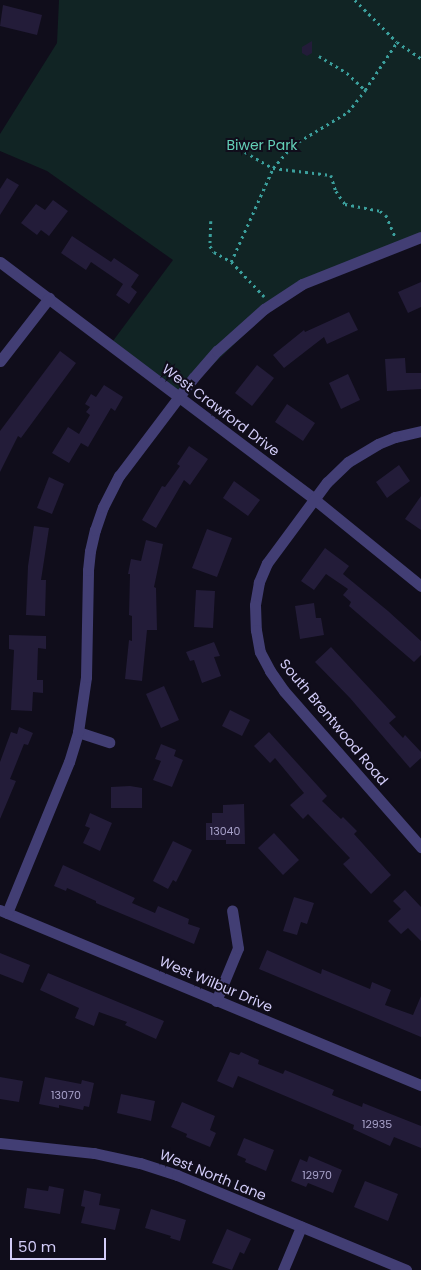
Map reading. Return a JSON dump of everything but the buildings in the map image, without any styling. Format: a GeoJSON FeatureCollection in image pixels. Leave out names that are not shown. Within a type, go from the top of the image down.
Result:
{"type":"FeatureCollection","features":[{"type":"Feature","properties":{"kind":"street"},"geometry":{"type":"LineString","coordinates":[[3,912],[69,762],[82,719],[87,662],[88,570],[95,530],[119,476],[179,397],[217,351],[243,326],[271,304],[302,284],[421,237]]}},
{"type":"Feature","properties":{"kind":"street","name":"West Crawford Drive"},"geometry":{"type":"LineString","coordinates":[[0,262],[314,499],[421,586]]}},
{"type":"Feature","properties":{"kind":"street"},"geometry":{"type":"LineString","coordinates":[[0,361],[48,298]]}},
{"type":"Feature","properties":{"kind":"street","name":"South Brentwood Road"},"geometry":{"type":"LineString","coordinates":[[421,431],[395,437],[348,462],[327,482],[276,547],[262,573],[255,605],[256,630],[260,652],[284,691],[421,847]]}},
{"type":"Feature","properties":{"kind":"street"},"geometry":{"type":"LineString","coordinates":[[78,732],[109,742]]}},
{"type":"Feature","properties":{"kind":"street"},"geometry":{"type":"LineString","coordinates":[[216,1001],[238,948],[232,910]]}},
{"type":"Feature","properties":{"kind":"street","name":"West Wilbur Drive"},"geometry":{"type":"LineString","coordinates":[[3,912],[421,1085]]}},
{"type":"Feature","properties":{"kind":"street","name":"West North Lane"},"geometry":{"type":"LineString","coordinates":[[0,1143],[94,1153],[140,1163],[177,1175],[406,1270]]}},
{"type":"Feature","properties":{"kind":"street"},"geometry":{"type":"LineString","coordinates":[[284,1270],[301,1227]]}},
{"type":"Feature","properties":{"kind":"path"},"geometry":{"type":"LineString","coordinates":[[355,0],[397,42],[421,58]]}},
{"type":"Feature","properties":{"kind":"path"},"geometry":{"type":"LineString","coordinates":[[231,262],[273,168],[293,145],[348,112],[397,42]]}},
{"type":"Feature","properties":{"kind":"path"},"geometry":{"type":"LineString","coordinates":[[320,56],[347,73],[365,90]]}},
{"type":"Feature","properties":{"kind":"path"},"geometry":{"type":"LineString","coordinates":[[244,152],[273,168],[331,174],[336,191],[345,204],[380,211],[386,215],[399,246]]}},
{"type":"Feature","properties":{"kind":"path"},"geometry":{"type":"LineString","coordinates":[[211,221],[210,246],[214,252],[231,262],[271,304]]}},
{"type":"Feature","properties":{"kind":"green space","name":"Biwer Park"},"geometry":{"type":"Polygon","coordinates":[[[59,0],[421,0],[421,237],[290,291],[179,397],[110,345],[173,260],[47,171],[0,151],[0,134],[57,43],[59,0]]]}}]}
